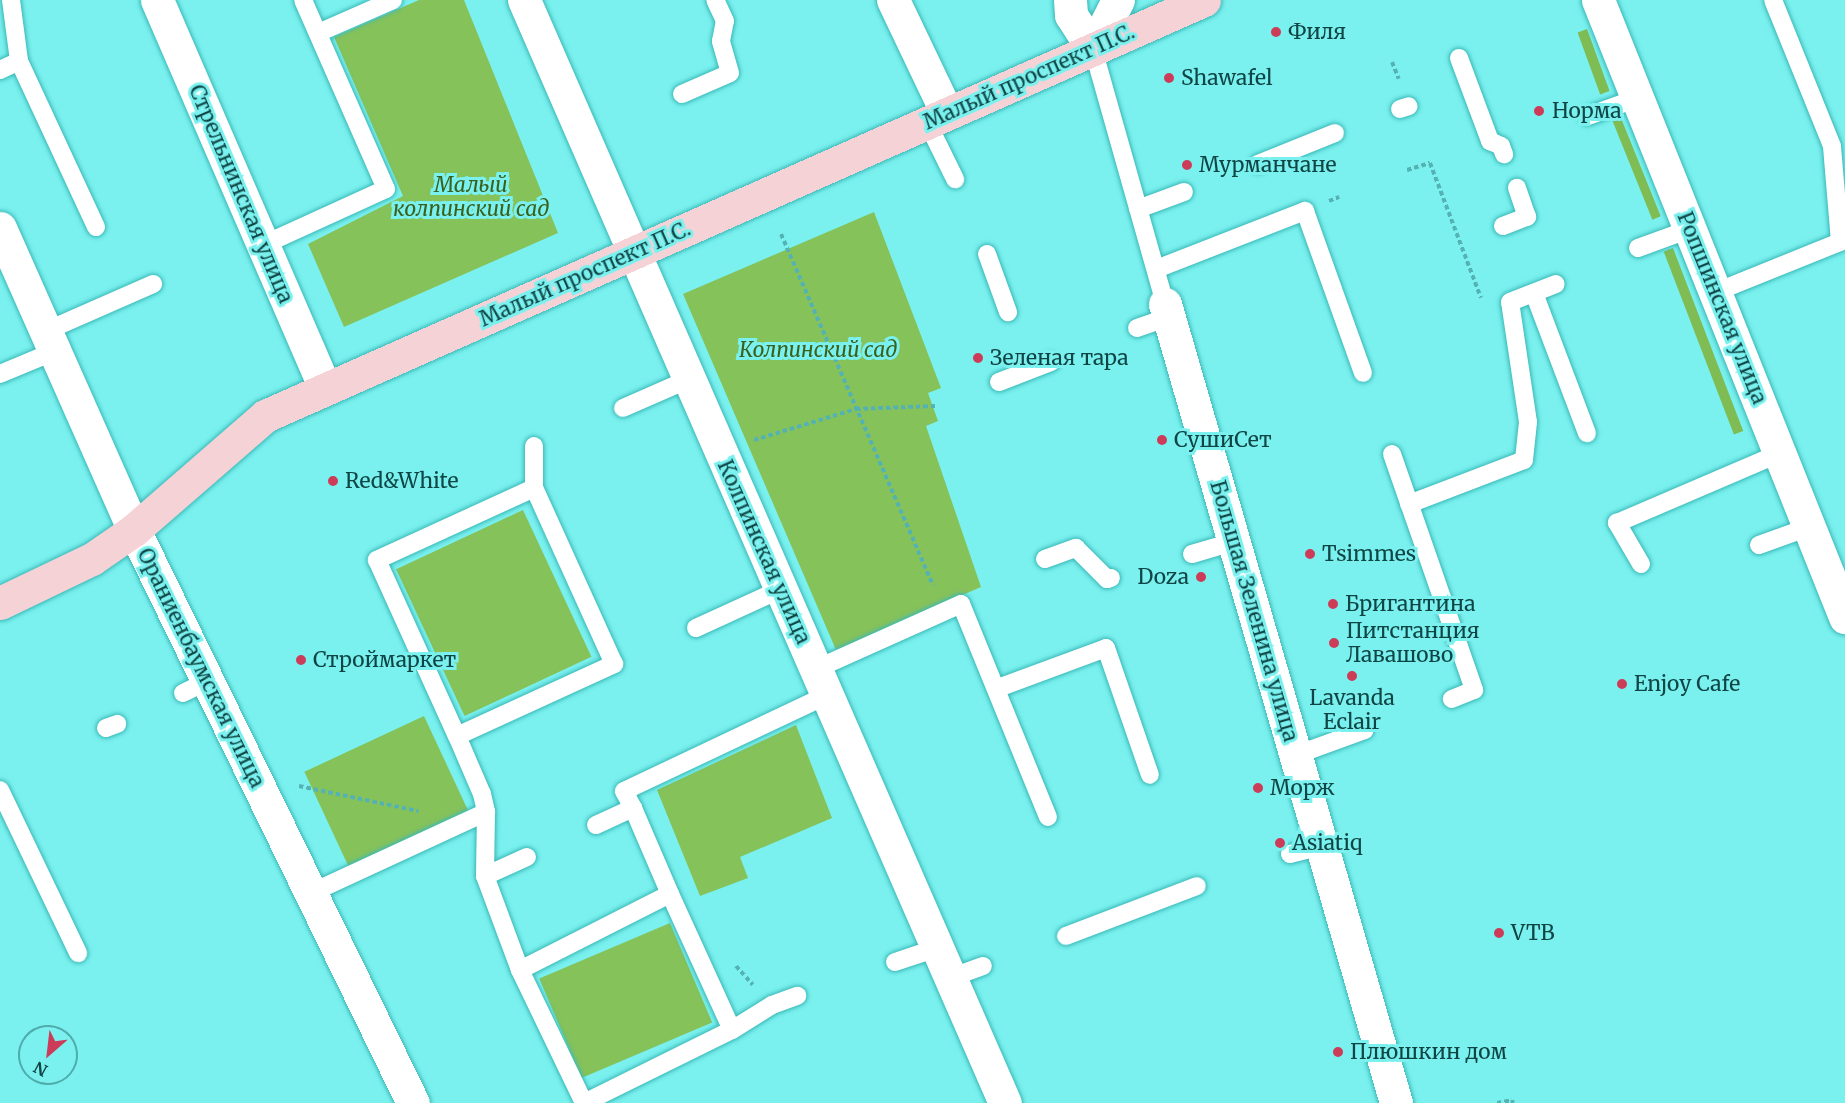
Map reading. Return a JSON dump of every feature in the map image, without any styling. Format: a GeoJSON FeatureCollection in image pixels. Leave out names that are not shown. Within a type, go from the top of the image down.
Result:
{"type":"FeatureCollection","features":[{"type":"Feature","properties":{"kind":"street","name":"Стрельнинская улица"},"geometry":{"type":"LineString","coordinates":[[157,0],[325,388]]}},
{"type":"Feature","properties":{"kind":"street","name":"Колпинская улица"},"geometry":{"type":"LineString","coordinates":[[524,0],[1005,1103]]}},
{"type":"Feature","properties":{"kind":"street"},"geometry":{"type":"LineString","coordinates":[[893,0],[937,118]]}},
{"type":"Feature","properties":{"kind":"street"},"geometry":{"type":"LineString","coordinates":[[1070,0],[1071,15],[1093,49]]}},
{"type":"Feature","properties":{"kind":"street"},"geometry":{"type":"LineString","coordinates":[[1093,49],[1118,0]]}},
{"type":"Feature","properties":{"kind":"street","name":"Малый проспект П.С."},"geometry":{"type":"LineString","coordinates":[[0,603],[92,559],[134,530],[265,416],[1204,0]]}},
{"type":"Feature","properties":{"kind":"street","name":"Ропшинская улица"},"geometry":{"type":"LineString","coordinates":[[1598,0],[1845,616]]}},
{"type":"Feature","properties":{"kind":"street","name":"Ораниенбаумская улица"},"geometry":{"type":"LineString","coordinates":[[0,228],[134,530],[196,687],[310,892],[413,1103]]}},
{"type":"Feature","properties":{"kind":"street","name":"Большая Зеленина улица"},"geometry":{"type":"LineString","coordinates":[[1167,311],[1396,1103]]}},
{"type":"Feature","properties":{"kind":"lane"},"geometry":{"type":"LineString","coordinates":[[11,0],[19,61],[96,227]]}},
{"type":"Feature","properties":{"kind":"lane"},"geometry":{"type":"LineString","coordinates":[[263,245],[386,189],[303,0]]}},
{"type":"Feature","properties":{"kind":"lane"},"geometry":{"type":"LineString","coordinates":[[318,33],[393,0]]}},
{"type":"Feature","properties":{"kind":"lane"},"geometry":{"type":"LineString","coordinates":[[682,94],[730,73],[721,41],[725,21],[715,0]]}},
{"type":"Feature","properties":{"kind":"lane"},"geometry":{"type":"LineString","coordinates":[[1716,292],[1840,242],[1832,146],[1773,0]]}},
{"type":"Feature","properties":{"kind":"lane","name":"Большая Зеленина улица"},"geometry":{"type":"LineString","coordinates":[[1093,49],[1167,311]]}},
{"type":"Feature","properties":{"kind":"lane"},"geometry":{"type":"LineString","coordinates":[[1459,58],[1490,141],[1505,148]]}},
{"type":"Feature","properties":{"kind":"lane"},"geometry":{"type":"LineString","coordinates":[[0,70],[19,61]]}},
{"type":"Feature","properties":{"kind":"lane"},"geometry":{"type":"LineString","coordinates":[[1588,116],[1638,98]]}},
{"type":"Feature","properties":{"kind":"lane"},"geometry":{"type":"LineString","coordinates":[[937,118],[955,178]]}},
{"type":"Feature","properties":{"kind":"lane"},"geometry":{"type":"LineString","coordinates":[[1258,164],[1335,133]]}},
{"type":"Feature","properties":{"kind":"lane"},"geometry":{"type":"LineString","coordinates":[[1503,226],[1527,217],[1517,188]]}},
{"type":"Feature","properties":{"kind":"lane"},"geometry":{"type":"LineString","coordinates":[[1138,209],[1184,192]]}},
{"type":"Feature","properties":{"kind":"lane"},"geometry":{"type":"LineString","coordinates":[[1155,269],[1305,211],[1363,373]]}},
{"type":"Feature","properties":{"kind":"lane"},"geometry":{"type":"LineString","coordinates":[[1638,248],[1690,229]]}},
{"type":"Feature","properties":{"kind":"lane"},"geometry":{"type":"LineString","coordinates":[[987,254],[1008,312]]}},
{"type":"Feature","properties":{"kind":"lane"},"geometry":{"type":"LineString","coordinates":[[0,374],[50,341],[153,284]]}},
{"type":"Feature","properties":{"kind":"lane"},"geometry":{"type":"LineString","coordinates":[[1409,504],[1524,460],[1528,422],[1510,302],[1556,284]]}},
{"type":"Feature","properties":{"kind":"lane"},"geometry":{"type":"LineString","coordinates":[[1534,292],[1587,433]]}},
{"type":"Feature","properties":{"kind":"lane"},"geometry":{"type":"LineString","coordinates":[[1137,328],[1167,311]]}},
{"type":"Feature","properties":{"kind":"lane"},"geometry":{"type":"LineString","coordinates":[[999,382],[1051,362]]}},
{"type":"Feature","properties":{"kind":"lane"},"geometry":{"type":"LineString","coordinates":[[623,408],[689,379]]}},
{"type":"Feature","properties":{"kind":"lane"},"geometry":{"type":"LineString","coordinates":[[457,736],[619,662],[534,488],[534,446]]}},
{"type":"Feature","properties":{"kind":"lane"},"geometry":{"type":"LineString","coordinates":[[1641,564],[1617,523],[1780,453]]}},
{"type":"Feature","properties":{"kind":"lane"},"geometry":{"type":"LineString","coordinates":[[1392,454],[1474,690],[1452,699]]}},
{"type":"Feature","properties":{"kind":"lane"},"geometry":{"type":"LineString","coordinates":[[534,488],[376,560],[482,794],[486,812],[485,876],[520,970],[584,1103],[732,1030],[772,1005],[796,996]]}},
{"type":"Feature","properties":{"kind":"lane"},"geometry":{"type":"LineString","coordinates":[[1759,545],[1809,527]]}},
{"type":"Feature","properties":{"kind":"lane"},"geometry":{"type":"LineString","coordinates":[[1192,554],[1233,542]]}},
{"type":"Feature","properties":{"kind":"lane"},"geometry":{"type":"LineString","coordinates":[[1045,559],[1076,549],[1107,579],[1112,578]]}},
{"type":"Feature","properties":{"kind":"lane"},"geometry":{"type":"LineString","coordinates":[[696,628],[781,589]]}},
{"type":"Feature","properties":{"kind":"lane"},"geometry":{"type":"LineString","coordinates":[[732,1030],[624,791],[961,604],[998,688],[1048,817]]}},
{"type":"Feature","properties":{"kind":"lane"},"geometry":{"type":"LineString","coordinates":[[998,688],[1106,648],[1150,775]]}},
{"type":"Feature","properties":{"kind":"lane"},"geometry":{"type":"LineString","coordinates":[[1296,755],[1365,730]]}},
{"type":"Feature","properties":{"kind":"lane"},"geometry":{"type":"LineString","coordinates":[[0,790],[78,953]]}},
{"type":"Feature","properties":{"kind":"lane"},"geometry":{"type":"LineString","coordinates":[[596,825],[633,808]]}},
{"type":"Feature","properties":{"kind":"lane"},"geometry":{"type":"LineString","coordinates":[[310,892],[486,812]]}},
{"type":"Feature","properties":{"kind":"lane"},"geometry":{"type":"LineString","coordinates":[[1290,854],[1322,846]]}},
{"type":"Feature","properties":{"kind":"lane"},"geometry":{"type":"LineString","coordinates":[[485,876],[527,857]]}},
{"type":"Feature","properties":{"kind":"lane"},"geometry":{"type":"LineString","coordinates":[[1066,936],[1197,886]]}},
{"type":"Feature","properties":{"kind":"lane"},"geometry":{"type":"LineString","coordinates":[[520,970],[670,894]]}},
{"type":"Feature","properties":{"kind":"lane"},"geometry":{"type":"LineString","coordinates":[[895,962],[937,948]]}},
{"type":"Feature","properties":{"kind":"lane"},"geometry":{"type":"LineString","coordinates":[[950,978],[983,966]]}},
{"type":"Feature","properties":{"kind":"path"},"geometry":{"type":"LineString","coordinates":[[1407,170],[1430,163],[1483,303],[1510,302]]}},
{"type":"Feature","properties":{"kind":"path"},"geometry":{"type":"LineString","coordinates":[[781,234],[944,612]]}},
{"type":"Feature","properties":{"kind":"path"},"geometry":{"type":"LineString","coordinates":[[720,451],[856,409],[935,406]]}},
{"type":"Feature","properties":{"kind":"path"},"geometry":{"type":"LineString","coordinates":[[289,784],[463,823]]}},
{"type":"Feature","properties":{"kind":"path"},"geometry":{"type":"LineString","coordinates":[[1497,1103],[1512,1100],[1513,1103]]}},
{"type":"Feature","properties":{"kind":"green space","name":"Малый колпинский сад"},"geometry":{"type":"Polygon","coordinates":[[[419,0],[464,0],[558,233],[344,327],[308,244],[403,196],[334,37],[419,0]]]}},
{"type":"Feature","properties":{"kind":"green space"},"geometry":{"type":"Polygon","coordinates":[[[1587,29],[1610,91],[1600,94],[1578,32],[1587,29]]]}},
{"type":"Feature","properties":{"kind":"green space"},"geometry":{"type":"Polygon","coordinates":[[[1621,118],[1661,216],[1652,220],[1613,121],[1621,118]]]}},
{"type":"Feature","properties":{"kind":"green space","name":"Колпинский сад"},"geometry":{"type":"Polygon","coordinates":[[[874,212],[941,388],[928,393],[938,421],[926,426],[981,587],[836,650],[683,294],[874,212]]]}},
{"type":"Feature","properties":{"kind":"green space"},"geometry":{"type":"Polygon","coordinates":[[[1673,248],[1743,431],[1734,435],[1664,252],[1673,248]]]}},
{"type":"Feature","properties":{"kind":"green space"},"geometry":{"type":"Polygon","coordinates":[[[523,510],[591,657],[465,716],[396,569],[523,510]]]}},
{"type":"Feature","properties":{"kind":"green space"},"geometry":{"type":"Polygon","coordinates":[[[424,716],[468,810],[348,866],[304,772],[424,716]]]}},
{"type":"Feature","properties":{"kind":"green space"},"geometry":{"type":"Polygon","coordinates":[[[796,725],[832,818],[740,857],[748,878],[700,896],[657,790],[796,725]]]}},
{"type":"Feature","properties":{"kind":"green space"},"geometry":{"type":"Polygon","coordinates":[[[670,923],[712,1022],[581,1078],[539,978],[670,923]]]}},
{"type":"Feature","properties":{"kind":"place","name":"Филя"},"geometry":{"type":"Point","coordinates":[1276,32]}},
{"type":"Feature","properties":{"kind":"place","name":"Shawafel"},"geometry":{"type":"Point","coordinates":[1169,78]}},
{"type":"Feature","properties":{"kind":"place","name":"Норма"},"geometry":{"type":"Point","coordinates":[1539,111]}},
{"type":"Feature","properties":{"kind":"place","name":"Мурманчане"},"geometry":{"type":"Point","coordinates":[1187,165]}},
{"type":"Feature","properties":{"kind":"place","name":"Зеленая тара"},"geometry":{"type":"Point","coordinates":[978,358]}},
{"type":"Feature","properties":{"kind":"place","name":"СушиСет"},"geometry":{"type":"Point","coordinates":[1162,440]}},
{"type":"Feature","properties":{"kind":"place","name":"Red&White"},"geometry":{"type":"Point","coordinates":[333,481]}},
{"type":"Feature","properties":{"kind":"place","name":"Tsimmes"},"geometry":{"type":"Point","coordinates":[1310,554]}},
{"type":"Feature","properties":{"kind":"place","name":"Doza"},"geometry":{"type":"Point","coordinates":[1201,577]}},
{"type":"Feature","properties":{"kind":"place","name":"Бригантина"},"geometry":{"type":"Point","coordinates":[1333,604]}},
{"type":"Feature","properties":{"kind":"place","name":"Питстанция Лавашово"},"geometry":{"type":"Point","coordinates":[1334,643]}},
{"type":"Feature","properties":{"kind":"place","name":"Строймаркет"},"geometry":{"type":"Point","coordinates":[301,660]}},
{"type":"Feature","properties":{"kind":"place","name":"Lavanda Eclair"},"geometry":{"type":"Point","coordinates":[1352,676]}},
{"type":"Feature","properties":{"kind":"place","name":"Enjoy Cafe"},"geometry":{"type":"Point","coordinates":[1622,684]}},
{"type":"Feature","properties":{"kind":"place","name":"Морж"},"geometry":{"type":"Point","coordinates":[1258,788]}},
{"type":"Feature","properties":{"kind":"place","name":"Asiatiq"},"geometry":{"type":"Point","coordinates":[1280,843]}},
{"type":"Feature","properties":{"kind":"place","name":"VTB"},"geometry":{"type":"Point","coordinates":[1499,933]}},
{"type":"Feature","properties":{"kind":"place","name":"Плюшкин дом"},"geometry":{"type":"Point","coordinates":[1338,1052]}}]}
